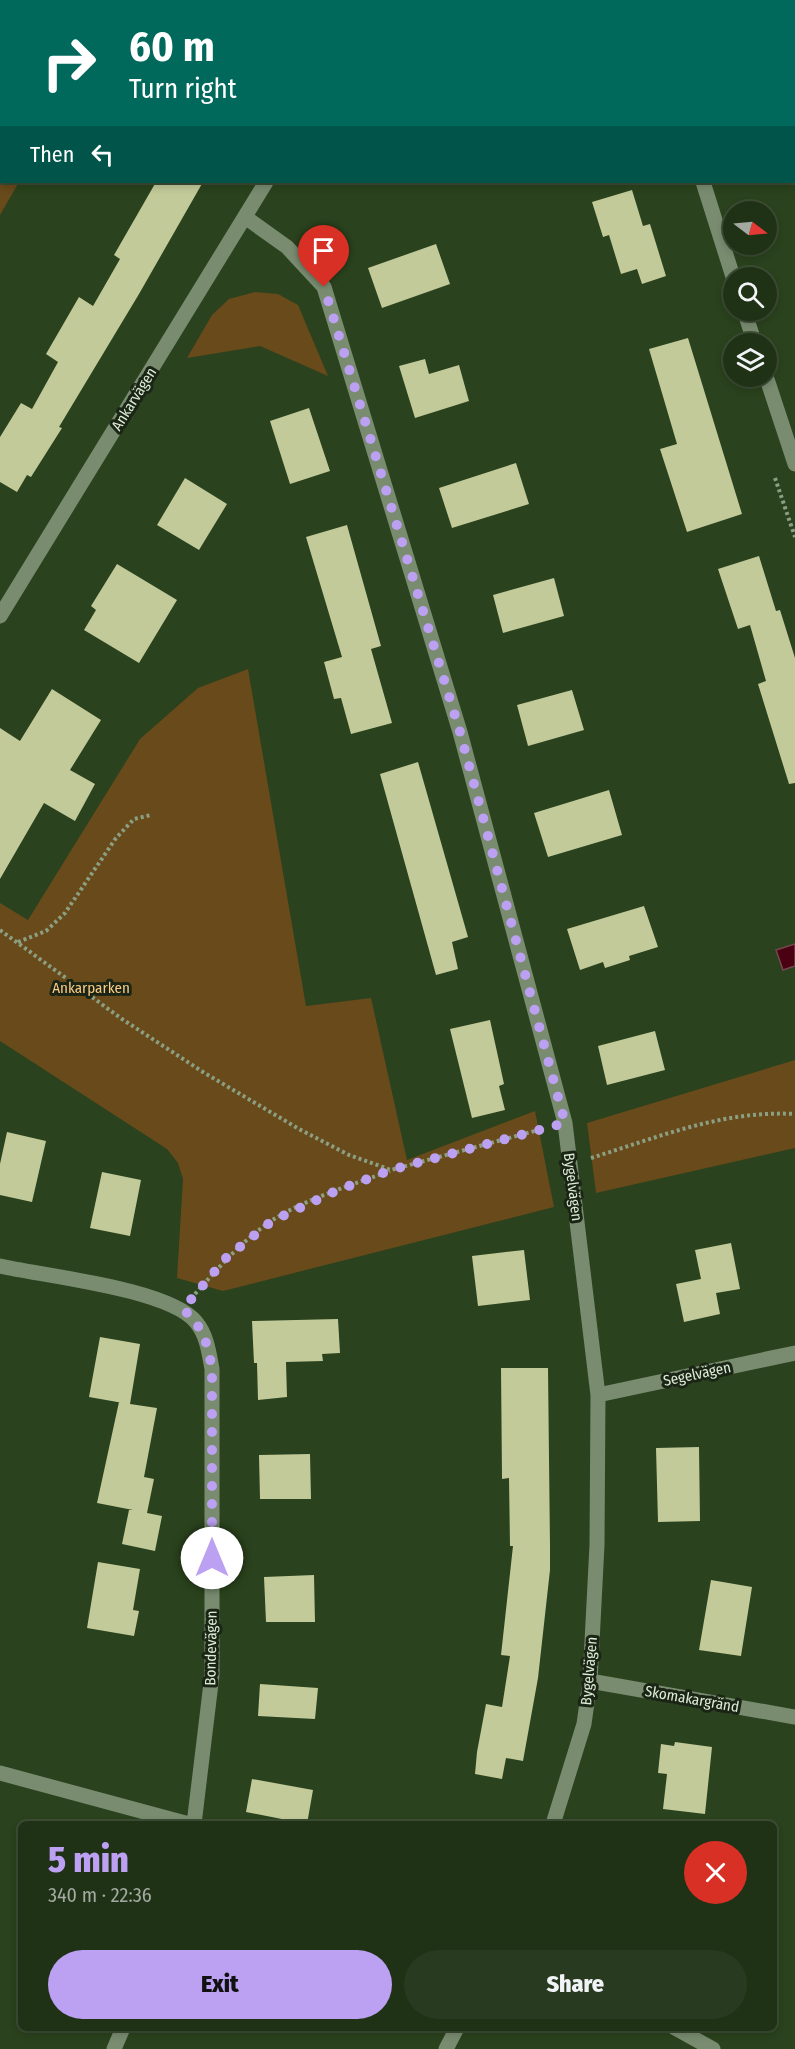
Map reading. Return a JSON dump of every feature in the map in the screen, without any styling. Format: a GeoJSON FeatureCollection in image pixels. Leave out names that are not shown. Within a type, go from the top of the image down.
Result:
{"type":"FeatureCollection","features":[{"type":"Feature","properties":{"kind":"street","name":"Ankarvägen"},"geometry":{"type":"LineString","coordinates":[[0,616],[265,183]]}},
{"type":"Feature","properties":{"kind":"street"},"geometry":{"type":"LineString","coordinates":[[703,183],[730,267]]}},
{"type":"Feature","properties":{"kind":"street","name":"Bygelvägen"},"geometry":{"type":"LineString","coordinates":[[245,218],[287,247],[324,287],[460,732],[565,1123],[598,1395],[597,1545],[590,1681],[584,1724],[555,1821]]}},
{"type":"Feature","properties":{"kind":"street"},"geometry":{"type":"LineString","coordinates":[[770,387],[795,464]]}},
{"type":"Feature","properties":{"kind":"street"},"geometry":{"type":"LineString","coordinates":[[0,1266],[134,1292],[183,1309]]}},
{"type":"Feature","properties":{"kind":"street","name":"Bondevägen"},"geometry":{"type":"LineString","coordinates":[[183,1309],[197,1322],[206,1340],[212,1369],[212,1676],[194,1821]]}},
{"type":"Feature","properties":{"kind":"street","name":"Segelvägen"},"geometry":{"type":"LineString","coordinates":[[598,1395],[795,1353]]}},
{"type":"Feature","properties":{"kind":"street","name":"Skomakargränd"},"geometry":{"type":"LineString","coordinates":[[590,1681],[795,1717]]}},
{"type":"Feature","properties":{"kind":"street"},"geometry":{"type":"LineString","coordinates":[[0,1773],[178,1821]]}},
{"type":"Feature","properties":{"kind":"street"},"geometry":{"type":"LineString","coordinates":[[114,2049],[122,2031]]}},
{"type":"Feature","properties":{"kind":"street"},"geometry":{"type":"LineString","coordinates":[[446,2049],[455,2031]]}},
{"type":"Feature","properties":{"kind":"street"},"geometry":{"type":"LineString","coordinates":[[680,2031],[713,2049]]}},
{"type":"Feature","properties":{"kind":"path"},"geometry":{"type":"LineString","coordinates":[[18,942],[46,931],[65,913],[116,838],[134,819],[152,815]]}},
{"type":"Feature","properties":{"kind":"path"},"geometry":{"type":"LineString","coordinates":[[0,930],[122,1019],[203,1072],[329,1145],[369,1164],[391,1170]]}},
{"type":"Feature","properties":{"kind":"path"},"geometry":{"type":"LineString","coordinates":[[570,1164],[722,1118],[764,1112],[795,1114]]}},
{"type":"Feature","properties":{"kind":"path"},"geometry":{"type":"LineString","coordinates":[[183,1309],[226,1258],[272,1221],[336,1191],[391,1170],[565,1123]]}},
{"type":"Feature","properties":{"kind":"green space"},"geometry":{"type":"Polygon","coordinates":[[[0,183],[18,183],[0,215],[0,183]]]}},
{"type":"Feature","properties":{"kind":"green space"},"geometry":{"type":"Polygon","coordinates":[[[255,292],[278,294],[298,305],[328,376],[260,346],[187,358],[212,315],[229,299],[255,292]]]}},
{"type":"Feature","properties":{"kind":"green space","name":"Ankarparken"},"geometry":{"type":"Polygon","coordinates":[[[248,669],[306,1006],[371,998],[407,1160],[535,1111],[554,1207],[223,1291],[177,1278],[183,1179],[178,1163],[167,1149],[0,1041],[0,903],[28,920],[140,739],[198,688],[248,669]]]}},
{"type":"Feature","properties":{"kind":"green space"},"geometry":{"type":"Polygon","coordinates":[[[795,1060],[795,1148],[596,1193],[587,1123],[795,1060]]]}},
{"type":"Feature","properties":{"kind":"shaded area"},"geometry":{"type":"Polygon","coordinates":[[[795,944],[795,966],[783,970],[776,950],[795,944]]]}},
{"type":"Feature","properties":{"kind":"building"},"geometry":{"type":"Polygon","coordinates":[[[155,183],[202,183],[59,427],[62,428],[31,477],[27,475],[17,492],[0,482],[0,437],[21,403],[32,409],[58,362],[46,354],[79,297],[93,306],[120,259],[114,255],[155,183]]]}},
{"type":"Feature","properties":{"kind":"building"},"geometry":{"type":"Polygon","coordinates":[[[632,190],[643,226],[650,224],[666,276],[642,284],[637,269],[621,274],[609,235],[603,237],[592,202],[632,190]]]}},
{"type":"Feature","properties":{"kind":"building"},"geometry":{"type":"Polygon","coordinates":[[[436,244],[450,284],[382,308],[368,268],[436,244]]]}},
{"type":"Feature","properties":{"kind":"building"},"geometry":{"type":"Polygon","coordinates":[[[688,338],[742,514],[687,532],[660,449],[677,444],[649,349],[688,338]]]}},
{"type":"Feature","properties":{"kind":"building"},"geometry":{"type":"Polygon","coordinates":[[[425,359],[429,374],[459,365],[469,401],[415,418],[399,366],[425,359]]]}},
{"type":"Feature","properties":{"kind":"building"},"geometry":{"type":"Polygon","coordinates":[[[309,408],[330,471],[290,484],[270,421],[309,408]]]}},
{"type":"Feature","properties":{"kind":"building"},"geometry":{"type":"Polygon","coordinates":[[[516,463],[529,504],[452,528],[439,488],[516,463]]]}},
{"type":"Feature","properties":{"kind":"building"},"geometry":{"type":"Polygon","coordinates":[[[185,478],[227,504],[199,550],[157,525],[185,478]]]}},
{"type":"Feature","properties":{"kind":"building"},"geometry":{"type":"Polygon","coordinates":[[[347,525],[381,646],[371,649],[392,723],[351,734],[341,698],[334,699],[324,662],[342,657],[306,537],[347,525]]]}},
{"type":"Feature","properties":{"kind":"building"},"geometry":{"type":"Polygon","coordinates":[[[759,556],[776,611],[780,610],[795,658],[795,783],[789,784],[758,684],[766,681],[750,625],[738,629],[718,569],[759,556]]]}},
{"type":"Feature","properties":{"kind":"building"},"geometry":{"type":"Polygon","coordinates":[[[117,564],[177,600],[139,663],[84,630],[96,610],[91,606],[117,564]]]}},
{"type":"Feature","properties":{"kind":"building"},"geometry":{"type":"Polygon","coordinates":[[[554,578],[564,616],[503,633],[493,595],[554,578]]]}},
{"type":"Feature","properties":{"kind":"building"},"geometry":{"type":"Polygon","coordinates":[[[52,689],[101,720],[70,770],[95,784],[75,821],[44,803],[0,879],[0,728],[20,741],[52,689]]]}},
{"type":"Feature","properties":{"kind":"building"},"geometry":{"type":"Polygon","coordinates":[[[572,690],[584,730],[528,746],[517,705],[572,690]]]}},
{"type":"Feature","properties":{"kind":"building"},"geometry":{"type":"Polygon","coordinates":[[[418,762],[468,937],[452,942],[458,969],[436,975],[380,774],[418,762]]]}},
{"type":"Feature","properties":{"kind":"building"},"geometry":{"type":"Polygon","coordinates":[[[609,790],[622,835],[548,857],[534,813],[609,790]]]}},
{"type":"Feature","properties":{"kind":"building"},"geometry":{"type":"Polygon","coordinates":[[[644,906],[658,947],[629,956],[630,960],[605,968],[603,962],[580,970],[567,929],[644,906]]]}},
{"type":"Feature","properties":{"kind":"building"},"geometry":{"type":"Polygon","coordinates":[[[490,1020],[504,1084],[499,1086],[505,1110],[472,1118],[450,1029],[490,1020]]]}},
{"type":"Feature","properties":{"kind":"building"},"geometry":{"type":"Polygon","coordinates":[[[655,1031],[665,1070],[607,1085],[598,1046],[655,1031]]]}},
{"type":"Feature","properties":{"kind":"building"},"geometry":{"type":"Polygon","coordinates":[[[7,1132],[46,1141],[32,1202],[0,1195],[0,1164],[7,1132]]]}},
{"type":"Feature","properties":{"kind":"building"},"geometry":{"type":"Polygon","coordinates":[[[102,1172],[141,1180],[130,1236],[90,1228],[102,1172]]]}},
{"type":"Feature","properties":{"kind":"building"},"geometry":{"type":"Polygon","coordinates":[[[731,1243],[740,1289],[716,1293],[720,1314],[684,1322],[676,1284],[701,1279],[695,1250],[731,1243]]]}},
{"type":"Feature","properties":{"kind":"building"},"geometry":{"type":"Polygon","coordinates":[[[524,1250],[530,1300],[478,1306],[472,1256],[524,1250]]]}},
{"type":"Feature","properties":{"kind":"building"},"geometry":{"type":"Polygon","coordinates":[[[338,1319],[340,1353],[322,1354],[323,1361],[286,1362],[287,1397],[258,1400],[257,1363],[254,1363],[252,1321],[338,1319]]]}},
{"type":"Feature","properties":{"kind":"building"},"geometry":{"type":"Polygon","coordinates":[[[100,1337],[140,1344],[130,1404],[157,1408],[144,1477],[154,1479],[147,1513],[162,1516],[155,1551],[122,1544],[129,1510],[133,1510],[97,1503],[119,1402],[89,1397],[100,1337]]]}},
{"type":"Feature","properties":{"kind":"building"},"geometry":{"type":"Polygon","coordinates":[[[501,1368],[548,1368],[550,1546],[550,1570],[538,1678],[523,1761],[506,1758],[502,1779],[475,1774],[486,1704],[502,1707],[510,1656],[501,1655],[513,1546],[510,1546],[509,1478],[502,1479],[501,1368]]]}},
{"type":"Feature","properties":{"kind":"building"},"geometry":{"type":"Polygon","coordinates":[[[699,1447],[700,1521],[658,1522],[656,1448],[699,1447]]]}},
{"type":"Feature","properties":{"kind":"building"},"geometry":{"type":"Polygon","coordinates":[[[310,1454],[311,1499],[260,1499],[259,1455],[310,1454]]]}},
{"type":"Feature","properties":{"kind":"building"},"geometry":{"type":"Polygon","coordinates":[[[98,1562],[140,1569],[133,1610],[139,1611],[134,1636],[87,1628],[98,1562]]]}},
{"type":"Feature","properties":{"kind":"building"},"geometry":{"type":"Polygon","coordinates":[[[314,1575],[315,1622],[266,1622],[264,1577],[314,1575]]]}},
{"type":"Feature","properties":{"kind":"building"},"geometry":{"type":"Polygon","coordinates":[[[711,1580],[752,1587],[741,1656],[699,1650],[711,1580]]]}},
{"type":"Feature","properties":{"kind":"building"},"geometry":{"type":"Polygon","coordinates":[[[260,1684],[318,1688],[315,1719],[258,1716],[260,1684]]]}},
{"type":"Feature","properties":{"kind":"building"},"geometry":{"type":"Polygon","coordinates":[[[675,1742],[712,1747],[705,1814],[663,1809],[667,1774],[658,1773],[661,1744],[674,1746],[675,1742]]]}},
{"type":"Feature","properties":{"kind":"building"},"geometry":{"type":"Polygon","coordinates":[[[252,1779],[313,1790],[308,1821],[292,1821],[246,1812],[252,1779]]]}},
{"type":"Feature","properties":{"kind":"route"},"geometry":{"type":"LineString","coordinates":[[212,1558],[212,1369],[206,1340],[197,1322],[183,1309],[226,1258],[272,1221],[336,1191],[391,1170],[565,1123],[460,732],[324,287]]}}]}
